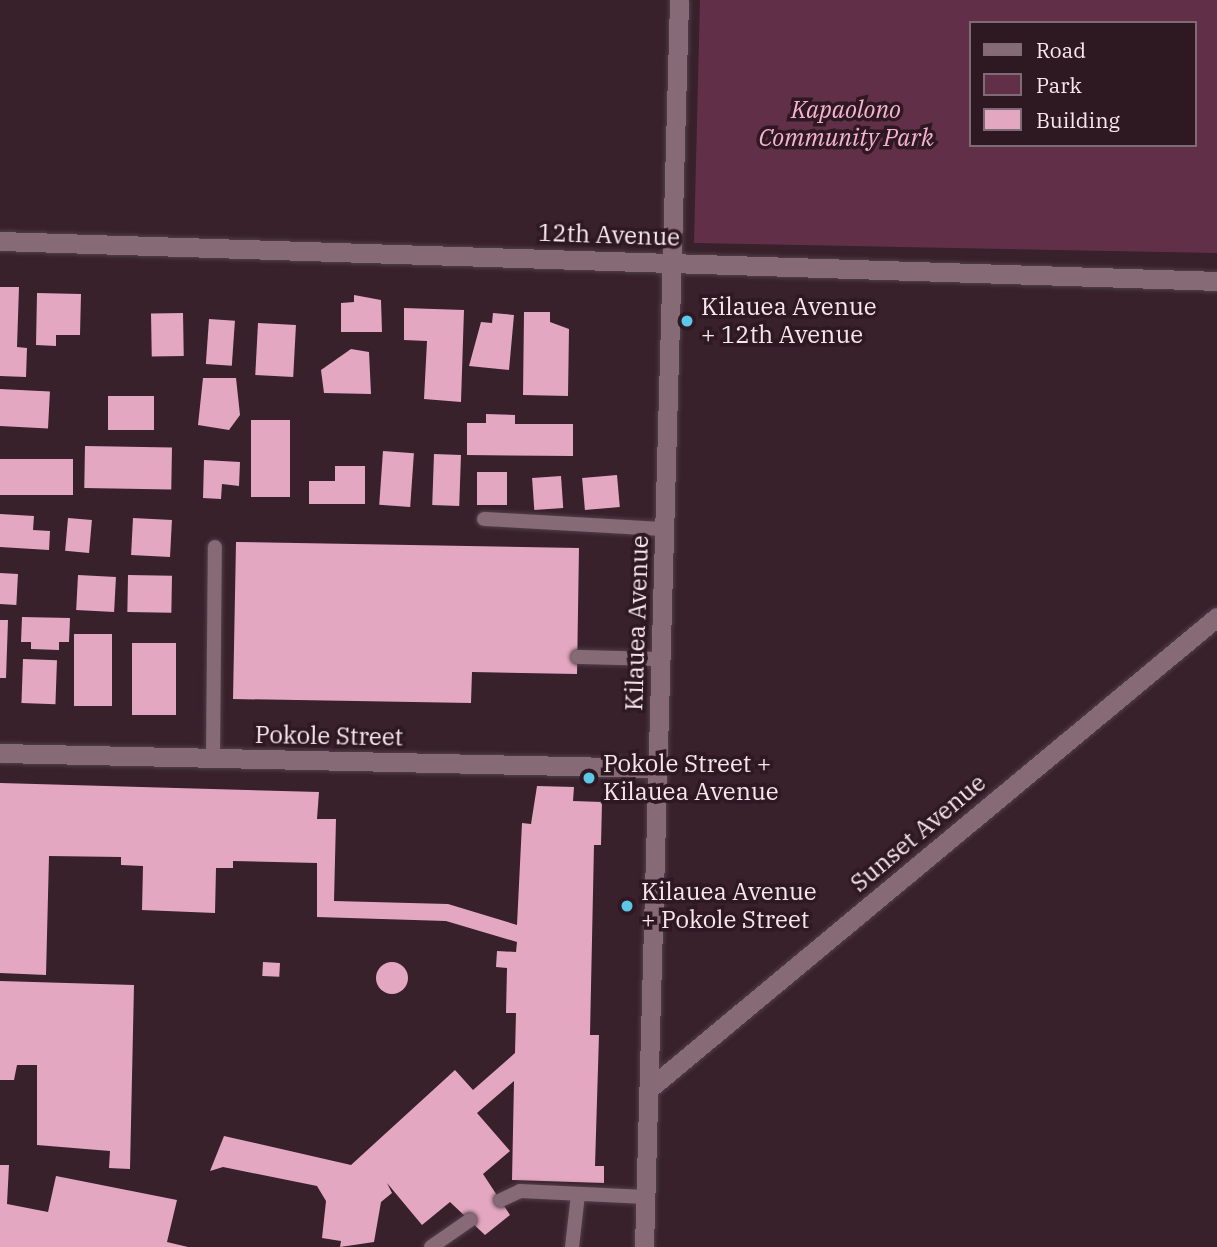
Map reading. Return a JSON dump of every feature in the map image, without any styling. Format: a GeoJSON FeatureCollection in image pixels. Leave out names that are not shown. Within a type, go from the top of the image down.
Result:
{"type":"FeatureCollection","features":[{"type":"Feature","properties":{"kind":"street","name":"Kilauea Avenue"},"geometry":{"type":"LineString","coordinates":[[644,1247],[679,0]]}},
{"type":"Feature","properties":{"kind":"street","name":"12th Avenue"},"geometry":{"type":"LineString","coordinates":[[0,241],[1217,281]]}},
{"type":"Feature","properties":{"kind":"street","name":"Sunset Avenue"},"geometry":{"type":"LineString","coordinates":[[650,1088],[1217,617]]}},
{"type":"Feature","properties":{"kind":"street","name":"Pokole Street"},"geometry":{"type":"LineString","coordinates":[[0,753],[657,768]]}},
{"type":"Feature","properties":{"kind":"lane"},"geometry":{"type":"LineString","coordinates":[[484,519],[664,529]]}},
{"type":"Feature","properties":{"kind":"lane"},"geometry":{"type":"LineString","coordinates":[[213,758],[215,547]]}},
{"type":"Feature","properties":{"kind":"lane"},"geometry":{"type":"LineString","coordinates":[[578,657],[660,659]]}},
{"type":"Feature","properties":{"kind":"lane"},"geometry":{"type":"LineString","coordinates":[[500,1200],[520,1191],[646,1197]]}},
{"type":"Feature","properties":{"kind":"lane"},"geometry":{"type":"LineString","coordinates":[[572,1247],[578,1194]]}},
{"type":"Feature","properties":{"kind":"lane"},"geometry":{"type":"LineString","coordinates":[[431,1247],[470,1220]]}},
{"type":"Feature","properties":{"kind":"green space","name":"Kapaolono Community Park"},"geometry":{"type":"Polygon","coordinates":[[[700,0],[1217,0],[1217,253],[694,243],[700,0]]]}},
{"type":"Feature","properties":{"kind":"building"},"geometry":{"type":"Polygon","coordinates":[[[0,287],[19,287],[17,347],[27,348],[26,377],[0,376],[0,287]]]}},
{"type":"Feature","properties":{"kind":"building"},"geometry":{"type":"Polygon","coordinates":[[[37,293],[81,294],[80,335],[56,335],[56,346],[36,345],[37,293]]]}},
{"type":"Feature","properties":{"kind":"building"},"geometry":{"type":"Polygon","coordinates":[[[354,295],[381,300],[382,332],[341,332],[341,303],[354,302],[354,295]]]}},
{"type":"Feature","properties":{"kind":"building"},"geometry":{"type":"Polygon","coordinates":[[[404,308],[464,310],[461,402],[424,399],[427,341],[404,340],[404,308]]]}},
{"type":"Feature","properties":{"kind":"building"},"geometry":{"type":"Polygon","coordinates":[[[524,312],[550,312],[550,322],[569,329],[568,396],[523,395],[524,312]]]}},
{"type":"Feature","properties":{"kind":"building"},"geometry":{"type":"Polygon","coordinates":[[[183,313],[184,356],[152,357],[151,314],[183,313]]]}},
{"type":"Feature","properties":{"kind":"building"},"geometry":{"type":"Polygon","coordinates":[[[493,313],[514,315],[509,370],[469,366],[481,322],[492,323],[493,313]]]}},
{"type":"Feature","properties":{"kind":"building"},"geometry":{"type":"Polygon","coordinates":[[[209,319],[235,321],[232,366],[206,364],[209,319]]]}},
{"type":"Feature","properties":{"kind":"building"},"geometry":{"type":"Polygon","coordinates":[[[258,323],[296,325],[293,377],[255,375],[258,323]]]}},
{"type":"Feature","properties":{"kind":"building"},"geometry":{"type":"Polygon","coordinates":[[[351,349],[369,352],[371,394],[324,393],[321,370],[351,349]]]}},
{"type":"Feature","properties":{"kind":"building"},"geometry":{"type":"Polygon","coordinates":[[[203,378],[236,378],[240,415],[229,430],[198,425],[203,378]]]}},
{"type":"Feature","properties":{"kind":"building"},"geometry":{"type":"Polygon","coordinates":[[[0,389],[50,392],[48,429],[0,426],[0,389]]]}},
{"type":"Feature","properties":{"kind":"building"},"geometry":{"type":"Polygon","coordinates":[[[108,396],[154,396],[154,430],[108,430],[108,396]]]}},
{"type":"Feature","properties":{"kind":"building"},"geometry":{"type":"Polygon","coordinates":[[[486,414],[515,415],[515,424],[573,424],[573,456],[467,455],[467,423],[486,423],[486,414]]]}},
{"type":"Feature","properties":{"kind":"building"},"geometry":{"type":"Polygon","coordinates":[[[251,420],[290,420],[290,497],[251,497],[251,420]]]}},
{"type":"Feature","properties":{"kind":"building"},"geometry":{"type":"Polygon","coordinates":[[[85,446],[172,448],[171,490],[84,488],[85,446]]]}},
{"type":"Feature","properties":{"kind":"building"},"geometry":{"type":"Polygon","coordinates":[[[383,451],[414,453],[410,507],[379,505],[383,451]]]}},
{"type":"Feature","properties":{"kind":"building"},"geometry":{"type":"Polygon","coordinates":[[[434,454],[461,455],[459,506],[432,505],[434,454]]]}},
{"type":"Feature","properties":{"kind":"building"},"geometry":{"type":"Polygon","coordinates":[[[0,459],[73,459],[73,495],[0,495],[0,459]]]}},
{"type":"Feature","properties":{"kind":"building"},"geometry":{"type":"Polygon","coordinates":[[[204,460],[240,462],[239,486],[222,484],[221,499],[203,498],[204,460]]]}},
{"type":"Feature","properties":{"kind":"building"},"geometry":{"type":"Polygon","coordinates":[[[335,466],[365,466],[365,504],[309,504],[309,481],[335,481],[335,466]]]}},
{"type":"Feature","properties":{"kind":"building"},"geometry":{"type":"Polygon","coordinates":[[[477,472],[507,472],[507,505],[477,505],[477,472]]]}},
{"type":"Feature","properties":{"kind":"building"},"geometry":{"type":"Polygon","coordinates":[[[617,475],[620,507],[585,510],[582,478],[617,475]]]}},
{"type":"Feature","properties":{"kind":"building"},"geometry":{"type":"Polygon","coordinates":[[[561,476],[563,508],[534,510],[532,478],[561,476]]]}},
{"type":"Feature","properties":{"kind":"building"},"geometry":{"type":"Polygon","coordinates":[[[0,514],[34,516],[33,530],[50,531],[49,550],[0,547],[0,514]]]}},
{"type":"Feature","properties":{"kind":"building"},"geometry":{"type":"Polygon","coordinates":[[[68,518],[92,520],[89,553],[65,551],[68,518]]]}},
{"type":"Feature","properties":{"kind":"building"},"geometry":{"type":"Polygon","coordinates":[[[133,518],[172,520],[170,557],[131,555],[133,518]]]}},
{"type":"Feature","properties":{"kind":"building"},"geometry":{"type":"Polygon","coordinates":[[[236,542],[579,548],[577,674],[472,672],[471,703],[233,699],[236,542]]]}},
{"type":"Feature","properties":{"kind":"building"},"geometry":{"type":"Polygon","coordinates":[[[0,573],[18,574],[16,605],[0,604],[0,573]]]}},
{"type":"Feature","properties":{"kind":"building"},"geometry":{"type":"Polygon","coordinates":[[[78,575],[116,577],[114,612],[76,610],[78,575]]]}},
{"type":"Feature","properties":{"kind":"building"},"geometry":{"type":"Polygon","coordinates":[[[128,575],[172,576],[171,613],[127,612],[128,575]]]}},
{"type":"Feature","properties":{"kind":"building"},"geometry":{"type":"Polygon","coordinates":[[[22,617],[70,618],[69,642],[59,642],[59,650],[31,649],[31,642],[21,642],[22,617]]]}},
{"type":"Feature","properties":{"kind":"building"},"geometry":{"type":"Polygon","coordinates":[[[0,620],[8,620],[6,678],[0,678],[0,620]]]}},
{"type":"Feature","properties":{"kind":"building"},"geometry":{"type":"Polygon","coordinates":[[[74,634],[112,634],[112,706],[74,706],[74,634]]]}},
{"type":"Feature","properties":{"kind":"building"},"geometry":{"type":"Polygon","coordinates":[[[132,643],[176,643],[176,715],[132,715],[132,643]]]}},
{"type":"Feature","properties":{"kind":"building"},"geometry":{"type":"Polygon","coordinates":[[[23,659],[57,660],[55,704],[21,703],[23,659]]]}},
{"type":"Feature","properties":{"kind":"building"},"geometry":{"type":"Polygon","coordinates":[[[0,783],[319,792],[317,819],[336,819],[334,901],[448,904],[517,925],[522,823],[531,824],[537,786],[574,787],[573,801],[602,802],[601,845],[594,845],[590,1035],[599,1035],[595,1166],[604,1166],[604,1183],[512,1180],[514,1081],[477,1113],[510,1151],[483,1174],[510,1215],[485,1235],[450,1202],[422,1225],[387,1183],[392,1193],[381,1202],[374,1242],[340,1247],[341,1241],[322,1238],[326,1201],[317,1186],[223,1167],[210,1171],[224,1136],[351,1165],[455,1070],[473,1090],[515,1053],[516,1013],[506,1013],[507,968],[496,967],[497,951],[516,952],[517,942],[446,921],[317,917],[317,863],[233,861],[233,868],[216,868],[215,913],[142,910],[143,866],[121,865],[121,857],[49,856],[46,975],[0,973],[0,783]]]}},
{"type":"Feature","properties":{"kind":"building"},"geometry":{"type":"Polygon","coordinates":[[[263,962],[280,963],[279,977],[262,976],[263,962]]]}},
{"type":"Feature","properties":{"kind":"building"},"geometry":{"type":"Polygon","coordinates":[[[392,962],[403,967],[408,978],[403,989],[392,994],[381,989],[376,978],[381,967],[392,962]]]}},
{"type":"Feature","properties":{"kind":"building"},"geometry":{"type":"Polygon","coordinates":[[[0,981],[134,985],[130,1169],[109,1168],[110,1151],[37,1145],[37,1065],[17,1065],[14,1080],[0,1080],[0,981]]]}},
{"type":"Feature","properties":{"kind":"building"},"geometry":{"type":"Polygon","coordinates":[[[0,1165],[9,1165],[7,1204],[48,1212],[56,1176],[177,1200],[167,1242],[188,1247],[0,1247],[0,1165]]]}},
{"type":"Feature","properties":{"kind":"place","name":"Kilauea Avenue + 12th Avenue"},"geometry":{"type":"Point","coordinates":[687,321]}},
{"type":"Feature","properties":{"kind":"place","name":"Pokole Street + Kilauea Avenue"},"geometry":{"type":"Point","coordinates":[589,778]}},
{"type":"Feature","properties":{"kind":"place","name":"Kilauea Avenue + Pokole Street"},"geometry":{"type":"Point","coordinates":[627,906]}}]}
